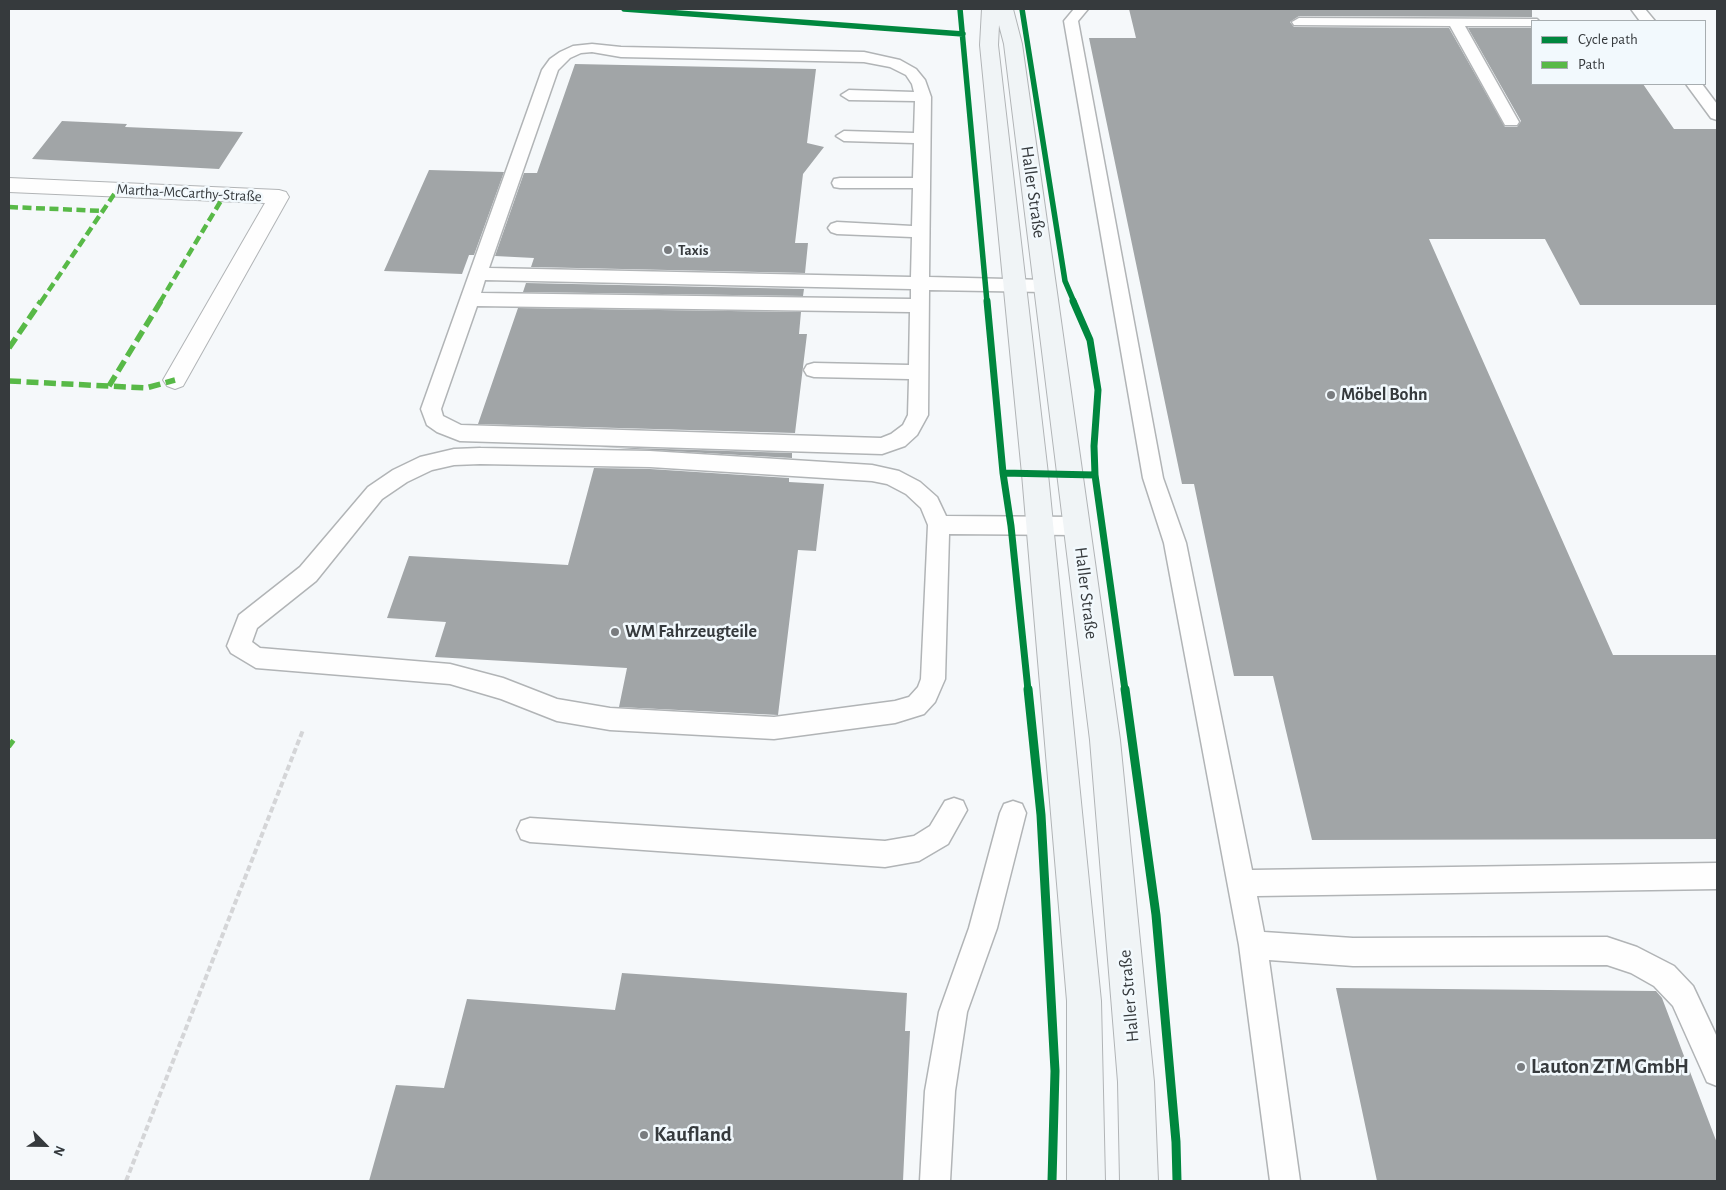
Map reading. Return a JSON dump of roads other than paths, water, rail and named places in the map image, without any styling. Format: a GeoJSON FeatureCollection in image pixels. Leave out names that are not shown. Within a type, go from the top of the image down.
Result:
{"type":"FeatureCollection","features":[{"type":"Feature","properties":{"kind":"main road","name":"Haller Straße"},"geometry":{"type":"LineString","coordinates":[[991,9],[989,45],[1040,526],[1084,1001],[1086,1181]]}},
{"type":"Feature","properties":{"kind":"main road","name":"Haller Straße"},"geometry":{"type":"LineString","coordinates":[[1004,9],[1013,44],[1105,740],[1120,887],[1136,1082],[1139,1181]]}},
{"type":"Feature","properties":{"kind":"street","name":"Martha-McCarthy-Straße"},"geometry":{"type":"LineString","coordinates":[[9,185],[279,197],[175,380]]}},
{"type":"Feature","properties":{"kind":"lane"},"geometry":{"type":"LineString","coordinates":[[1081,9],[1071,22],[1153,478],[1175,543],[1253,945],[1285,1181]]}},
{"type":"Feature","properties":{"kind":"lane"},"geometry":{"type":"LineString","coordinates":[[1638,9],[1647,20]]}},
{"type":"Feature","properties":{"kind":"lane"},"geometry":{"type":"LineString","coordinates":[[1299,22],[1531,22]]}},
{"type":"Feature","properties":{"kind":"lane"},"geometry":{"type":"LineString","coordinates":[[1455,22],[1511,122]]}},
{"type":"Feature","properties":{"kind":"lane"},"geometry":{"type":"LineString","coordinates":[[578,49],[881,60],[911,72],[920,83],[923,97],[918,282],[918,415],[910,430],[898,440],[882,446],[460,433],[444,427],[434,420],[431,409],[550,70],[555,62],[578,49]]}},
{"type":"Feature","properties":{"kind":"lane"},"geometry":{"type":"LineString","coordinates":[[1695,85],[1717,115]]}},
{"type":"Feature","properties":{"kind":"lane"},"geometry":{"type":"LineString","coordinates":[[849,95],[923,97]]}},
{"type":"Feature","properties":{"kind":"lane"},"geometry":{"type":"LineString","coordinates":[[844,136],[921,138]]}},
{"type":"Feature","properties":{"kind":"lane"},"geometry":{"type":"LineString","coordinates":[[840,182],[920,183]]}},
{"type":"Feature","properties":{"kind":"lane"},"geometry":{"type":"LineString","coordinates":[[837,228],[920,232]]}},
{"type":"Feature","properties":{"kind":"lane"},"geometry":{"type":"LineString","coordinates":[[479,274],[1045,286]]}},
{"type":"Feature","properties":{"kind":"lane"},"geometry":{"type":"LineString","coordinates":[[470,299],[918,306]]}},
{"type":"Feature","properties":{"kind":"lane"},"geometry":{"type":"LineString","coordinates":[[814,370],[918,372]]}},
{"type":"Feature","properties":{"kind":"lane"},"geometry":{"type":"LineString","coordinates":[[454,457],[650,460],[872,473],[892,477],[912,488],[929,503],[939,525],[933,679],[927,694],[916,706],[895,712],[774,728],[610,719],[557,710],[503,689],[450,674],[256,658],[239,646],[247,622],[308,574],[375,493],[400,476],[426,462],[454,457]]}},
{"type":"Feature","properties":{"kind":"lane"},"geometry":{"type":"LineString","coordinates":[[939,525],[1077,526]]}},
{"type":"Feature","properties":{"kind":"lane"},"geometry":{"type":"LineString","coordinates":[[530,830],[885,854],[919,848],[939,835],[954,810]]}},
{"type":"Feature","properties":{"kind":"lane"},"geometry":{"type":"LineString","coordinates":[[936,1181],[940,1091],[953,1012],[983,928],[990,893],[1013,813]]}},
{"type":"Feature","properties":{"kind":"lane"},"geometry":{"type":"LineString","coordinates":[[1241,883],[1717,876]]}},
{"type":"Feature","properties":{"kind":"lane"},"geometry":{"type":"LineString","coordinates":[[1253,945],[1353,952],[1607,951],[1637,961],[1664,976],[1683,996],[1700,1030],[1717,1072]]}},
{"type":"Feature","properties":{"kind":"place","name":"Taxis"},"geometry":{"type":"Point","coordinates":[668,250]}},
{"type":"Feature","properties":{"kind":"place","name":"Möbel Bohn"},"geometry":{"type":"Point","coordinates":[1331,395]}},
{"type":"Feature","properties":{"kind":"place","name":"WM Fahrzeugteile"},"geometry":{"type":"Point","coordinates":[615,632]}},
{"type":"Feature","properties":{"kind":"place","name":"Lauton ZTM GmbH"},"geometry":{"type":"Point","coordinates":[1521,1067]}},
{"type":"Feature","properties":{"kind":"place","name":"Kaufland"},"geometry":{"type":"Point","coordinates":[644,1135]}}]}
